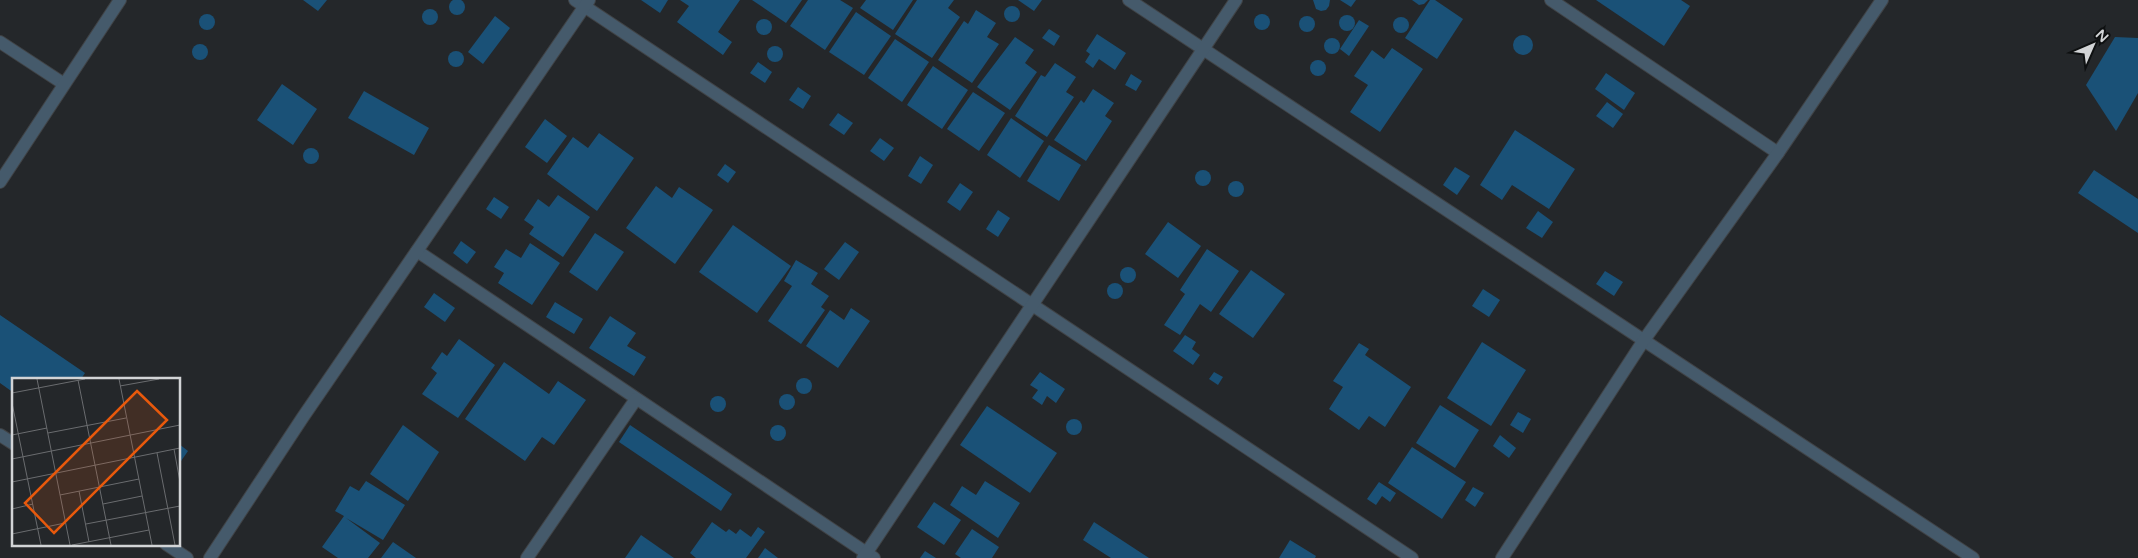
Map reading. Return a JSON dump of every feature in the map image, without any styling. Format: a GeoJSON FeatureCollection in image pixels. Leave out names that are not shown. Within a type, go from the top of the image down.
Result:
{"type":"FeatureCollection","features":[{"type":"Feature","properties":{"kind":"street"},"geometry":{"type":"LineString","coordinates":[[0,182],[120,0]]}},
{"type":"Feature","properties":{"kind":"street"},"geometry":{"type":"LineString","coordinates":[[1129,0],[1973,558]]}},
{"type":"Feature","properties":{"kind":"street"},"geometry":{"type":"LineString","coordinates":[[417,251],[867,556],[1236,0]]}},
{"type":"Feature","properties":{"kind":"street"},"geometry":{"type":"LineString","coordinates":[[1551,0],[1778,153]]}},
{"type":"Feature","properties":{"kind":"street"},"geometry":{"type":"LineString","coordinates":[[1502,558],[1644,340],[1778,153],[1882,0]]}},
{"type":"Feature","properties":{"kind":"street"},"geometry":{"type":"LineString","coordinates":[[210,558],[583,2],[1032,305],[1412,558]]}},
{"type":"Feature","properties":{"kind":"street"},"geometry":{"type":"LineString","coordinates":[[0,42],[64,84]]}},
{"type":"Feature","properties":{"kind":"street"},"geometry":{"type":"LineString","coordinates":[[527,558],[636,399]]}},
{"type":"Feature","properties":{"kind":"street"},"geometry":{"type":"LineString","coordinates":[[0,435],[12,443]]}},
{"type":"Feature","properties":{"kind":"street"},"geometry":{"type":"LineString","coordinates":[[169,546],[187,558]]}},
{"type":"Feature","properties":{"kind":"building"},"geometry":{"type":"Polygon","coordinates":[[[457,-1],[463,1],[465,7],[463,13],[457,15],[451,13],[449,7],[451,1],[457,-1]]]}},
{"type":"Feature","properties":{"kind":"building"},"geometry":{"type":"Polygon","coordinates":[[[303,0],[327,0],[318,11],[303,0]]]}},
{"type":"Feature","properties":{"kind":"building"},"geometry":{"type":"Polygon","coordinates":[[[641,0],[668,0],[660,13],[641,0]]]}},
{"type":"Feature","properties":{"kind":"building"},"geometry":{"type":"Polygon","coordinates":[[[680,0],[740,0],[718,32],[732,42],[723,55],[677,22],[689,6],[680,0]]]}},
{"type":"Feature","properties":{"kind":"building"},"geometry":{"type":"Polygon","coordinates":[[[752,0],[802,0],[786,23],[752,0]]]}},
{"type":"Feature","properties":{"kind":"building"},"geometry":{"type":"Polygon","coordinates":[[[808,0],[840,0],[853,8],[825,50],[790,26],[808,0]]]}},
{"type":"Feature","properties":{"kind":"building"},"geometry":{"type":"Polygon","coordinates":[[[866,0],[913,0],[893,30],[860,8],[866,0]]]}},
{"type":"Feature","properties":{"kind":"building"},"geometry":{"type":"Polygon","coordinates":[[[917,0],[954,0],[948,8],[960,17],[932,58],[895,34],[917,0]]]}},
{"type":"Feature","properties":{"kind":"building"},"geometry":{"type":"Polygon","coordinates":[[[1018,0],[1042,0],[1034,11],[1018,0]]]}},
{"type":"Feature","properties":{"kind":"building"},"geometry":{"type":"Polygon","coordinates":[[[1313,0],[1330,0],[1329,6],[1326,10],[1321,11],[1316,9],[1313,0]]]}},
{"type":"Feature","properties":{"kind":"building"},"geometry":{"type":"Polygon","coordinates":[[[1340,0],[1356,0],[1351,7],[1340,0]]]}},
{"type":"Feature","properties":{"kind":"building"},"geometry":{"type":"Polygon","coordinates":[[[1412,0],[1428,0],[1424,4],[1419,5],[1412,0]]]}},
{"type":"Feature","properties":{"kind":"building"},"geometry":{"type":"Polygon","coordinates":[[[1430,0],[1435,0],[1463,19],[1437,59],[1405,38],[1430,0]]]}},
{"type":"Feature","properties":{"kind":"building"},"geometry":{"type":"Polygon","coordinates":[[[1596,0],[1681,0],[1690,6],[1664,46],[1596,0]]]}},
{"type":"Feature","properties":{"kind":"building"},"geometry":{"type":"Polygon","coordinates":[[[1009,6],[1015,6],[1020,11],[1018,20],[1009,22],[1004,17],[1004,11],[1009,6]]]}},
{"type":"Feature","properties":{"kind":"building"},"geometry":{"type":"Polygon","coordinates":[[[427,9],[433,9],[438,14],[436,23],[427,25],[422,20],[422,14],[427,9]]]}},
{"type":"Feature","properties":{"kind":"building"},"geometry":{"type":"Polygon","coordinates":[[[976,10],[996,23],[987,37],[999,44],[972,83],[938,60],[964,21],[968,24],[976,10]]]}},
{"type":"Feature","properties":{"kind":"building"},"geometry":{"type":"Polygon","coordinates":[[[856,12],[891,36],[864,75],[829,52],[856,12]]]}},
{"type":"Feature","properties":{"kind":"building"},"geometry":{"type":"Polygon","coordinates":[[[204,14],[210,14],[215,19],[213,28],[204,30],[199,25],[199,19],[204,14]]]}},
{"type":"Feature","properties":{"kind":"building"},"geometry":{"type":"Polygon","coordinates":[[[1259,14],[1265,14],[1270,19],[1268,28],[1259,30],[1254,25],[1254,19],[1259,14]]]}},
{"type":"Feature","properties":{"kind":"building"},"geometry":{"type":"Polygon","coordinates":[[[1344,15],[1350,15],[1355,20],[1353,29],[1344,31],[1339,26],[1339,20],[1344,15]]]}},
{"type":"Feature","properties":{"kind":"building"},"geometry":{"type":"Polygon","coordinates":[[[495,16],[510,28],[483,64],[468,52],[495,16]]]}},
{"type":"Feature","properties":{"kind":"building"},"geometry":{"type":"Polygon","coordinates":[[[1304,16],[1310,16],[1315,21],[1313,30],[1304,32],[1299,27],[1299,21],[1304,16]]]}},
{"type":"Feature","properties":{"kind":"building"},"geometry":{"type":"Polygon","coordinates":[[[1398,17],[1404,17],[1409,22],[1407,31],[1398,33],[1393,28],[1393,22],[1398,17]]]}},
{"type":"Feature","properties":{"kind":"building"},"geometry":{"type":"Polygon","coordinates":[[[761,19],[767,19],[772,24],[770,33],[761,35],[756,30],[756,24],[761,19]]]}},
{"type":"Feature","properties":{"kind":"building"},"geometry":{"type":"Polygon","coordinates":[[[1359,20],[1369,26],[1349,56],[1340,49],[1359,20]]]}},
{"type":"Feature","properties":{"kind":"building"},"geometry":{"type":"Polygon","coordinates":[[[1049,29],[1060,36],[1054,46],[1042,38],[1049,29]]]}},
{"type":"Feature","properties":{"kind":"building"},"geometry":{"type":"Polygon","coordinates":[[[1097,34],[1126,53],[1115,70],[1099,59],[1093,68],[1085,62],[1090,54],[1086,51],[1097,34]]]}},
{"type":"Feature","properties":{"kind":"building"},"geometry":{"type":"Polygon","coordinates":[[[1523,35],[1530,38],[1533,45],[1530,52],[1523,55],[1516,52],[1513,45],[1516,38],[1523,35]]]}},
{"type":"Feature","properties":{"kind":"building"},"geometry":{"type":"Polygon","coordinates":[[[1015,37],[1034,50],[1025,63],[1037,72],[1010,110],[977,87],[1015,37]]]}},
{"type":"Feature","properties":{"kind":"building"},"geometry":{"type":"Polygon","coordinates":[[[2115,37],[2138,38],[2138,93],[2116,131],[2086,85],[2115,37]]]}},
{"type":"Feature","properties":{"kind":"building"},"geometry":{"type":"Polygon","coordinates":[[[1329,38],[1335,38],[1340,43],[1338,52],[1329,54],[1324,49],[1324,43],[1329,38]]]}},
{"type":"Feature","properties":{"kind":"building"},"geometry":{"type":"Polygon","coordinates":[[[895,39],[929,62],[902,102],[868,78],[895,39]]]}},
{"type":"Feature","properties":{"kind":"building"},"geometry":{"type":"Polygon","coordinates":[[[197,44],[203,44],[208,49],[206,58],[197,60],[192,55],[192,49],[197,44]]]}},
{"type":"Feature","properties":{"kind":"building"},"geometry":{"type":"Polygon","coordinates":[[[772,46],[778,46],[783,51],[781,60],[772,62],[767,57],[767,51],[772,46]]]}},
{"type":"Feature","properties":{"kind":"building"},"geometry":{"type":"Polygon","coordinates":[[[1392,48],[1423,69],[1380,132],[1350,112],[1368,85],[1354,76],[1372,50],[1384,59],[1392,48]]]}},
{"type":"Feature","properties":{"kind":"building"},"geometry":{"type":"Polygon","coordinates":[[[453,51],[459,51],[464,56],[462,65],[453,67],[448,62],[448,56],[453,51]]]}},
{"type":"Feature","properties":{"kind":"building"},"geometry":{"type":"Polygon","coordinates":[[[1315,60],[1321,60],[1326,65],[1324,74],[1315,76],[1310,71],[1310,65],[1315,60]]]}},
{"type":"Feature","properties":{"kind":"building"},"geometry":{"type":"Polygon","coordinates":[[[758,62],[772,72],[765,83],[750,73],[758,62]]]}},
{"type":"Feature","properties":{"kind":"building"},"geometry":{"type":"Polygon","coordinates":[[[1055,63],[1076,77],[1066,92],[1074,97],[1047,137],[1015,116],[1041,75],[1045,77],[1055,63]]]}},
{"type":"Feature","properties":{"kind":"building"},"geometry":{"type":"Polygon","coordinates":[[[933,66],[968,90],[942,129],[907,105],[933,66]]]}},
{"type":"Feature","properties":{"kind":"building"},"geometry":{"type":"Polygon","coordinates":[[[1606,73],[1635,93],[1624,110],[1595,89],[1606,73]]]}},
{"type":"Feature","properties":{"kind":"building"},"geometry":{"type":"Polygon","coordinates":[[[1131,74],[1142,81],[1136,91],[1125,85],[1131,74]]]}},
{"type":"Feature","properties":{"kind":"building"},"geometry":{"type":"Polygon","coordinates":[[[282,84],[317,109],[293,145],[257,120],[282,84]]]}},
{"type":"Feature","properties":{"kind":"building"},"geometry":{"type":"Polygon","coordinates":[[[798,87],[811,96],[803,109],[789,100],[798,87]]]}},
{"type":"Feature","properties":{"kind":"building"},"geometry":{"type":"Polygon","coordinates":[[[1093,89],[1114,103],[1105,116],[1112,121],[1086,161],[1054,140],[1081,100],[1084,103],[1093,89]]]}},
{"type":"Feature","properties":{"kind":"building"},"geometry":{"type":"Polygon","coordinates":[[[364,91],[429,128],[414,155],[348,118],[364,91]]]}},
{"type":"Feature","properties":{"kind":"building"},"geometry":{"type":"Polygon","coordinates":[[[973,92],[1005,113],[979,151],[947,129],[973,92]]]}},
{"type":"Feature","properties":{"kind":"building"},"geometry":{"type":"Polygon","coordinates":[[[1607,102],[1623,114],[1613,128],[1596,116],[1607,102]]]}},
{"type":"Feature","properties":{"kind":"building"},"geometry":{"type":"Polygon","coordinates":[[[838,113],[853,123],[844,135],[829,125],[838,113]]]}},
{"type":"Feature","properties":{"kind":"building"},"geometry":{"type":"Polygon","coordinates":[[[1011,118],[1044,141],[1020,178],[987,155],[1011,118]]]}},
{"type":"Feature","properties":{"kind":"building"},"geometry":{"type":"Polygon","coordinates":[[[545,119],[567,136],[547,163],[525,147],[545,119]]]}},
{"type":"Feature","properties":{"kind":"building"},"geometry":{"type":"Polygon","coordinates":[[[1515,130],[1575,169],[1549,209],[1512,185],[1502,200],[1480,185],[1515,130]]]}},
{"type":"Feature","properties":{"kind":"building"},"geometry":{"type":"Polygon","coordinates":[[[599,133],[634,158],[597,211],[547,174],[573,137],[588,148],[599,133]]]}},
{"type":"Feature","properties":{"kind":"building"},"geometry":{"type":"Polygon","coordinates":[[[880,138],[894,148],[884,161],[870,151],[880,138]]]}},
{"type":"Feature","properties":{"kind":"building"},"geometry":{"type":"Polygon","coordinates":[[[1049,145],[1081,165],[1059,201],[1027,181],[1049,145]]]}},
{"type":"Feature","properties":{"kind":"building"},"geometry":{"type":"Polygon","coordinates":[[[308,148],[314,148],[319,153],[317,162],[308,164],[303,159],[303,153],[308,148]]]}},
{"type":"Feature","properties":{"kind":"building"},"geometry":{"type":"Polygon","coordinates":[[[920,156],[933,165],[921,184],[908,176],[920,156]]]}},
{"type":"Feature","properties":{"kind":"building"},"geometry":{"type":"Polygon","coordinates":[[[725,164],[736,172],[728,183],[717,175],[725,164]]]}},
{"type":"Feature","properties":{"kind":"building"},"geometry":{"type":"Polygon","coordinates":[[[1455,167],[1470,176],[1457,195],[1443,185],[1455,167]]]}},
{"type":"Feature","properties":{"kind":"building"},"geometry":{"type":"Polygon","coordinates":[[[1200,170],[1206,170],[1211,175],[1209,184],[1200,186],[1195,181],[1195,175],[1200,170]]]}},
{"type":"Feature","properties":{"kind":"building"},"geometry":{"type":"Polygon","coordinates":[[[2094,170],[2138,199],[2138,233],[2078,193],[2094,170]]]}},
{"type":"Feature","properties":{"kind":"building"},"geometry":{"type":"Polygon","coordinates":[[[1233,181],[1239,181],[1244,186],[1242,195],[1233,197],[1228,192],[1228,186],[1233,181]]]}},
{"type":"Feature","properties":{"kind":"building"},"geometry":{"type":"Polygon","coordinates":[[[960,183],[973,192],[960,211],[947,202],[960,183]]]}},
{"type":"Feature","properties":{"kind":"building"},"geometry":{"type":"Polygon","coordinates":[[[656,186],[672,198],[679,187],[713,210],[675,264],[626,228],[656,186]]]}},
{"type":"Feature","properties":{"kind":"building"},"geometry":{"type":"Polygon","coordinates":[[[558,195],[590,217],[563,257],[529,234],[534,227],[524,220],[538,199],[549,207],[558,195]]]}},
{"type":"Feature","properties":{"kind":"building"},"geometry":{"type":"Polygon","coordinates":[[[494,197],[509,207],[501,219],[486,209],[494,197]]]}},
{"type":"Feature","properties":{"kind":"building"},"geometry":{"type":"Polygon","coordinates":[[[998,210],[1010,218],[998,237],[986,229],[998,210]]]}},
{"type":"Feature","properties":{"kind":"building"},"geometry":{"type":"Polygon","coordinates":[[[1538,211],[1553,222],[1542,238],[1526,228],[1538,211]]]}},
{"type":"Feature","properties":{"kind":"building"},"geometry":{"type":"Polygon","coordinates":[[[1168,222],[1201,246],[1178,278],[1145,254],[1168,222]]]}},
{"type":"Feature","properties":{"kind":"building"},"geometry":{"type":"Polygon","coordinates":[[[733,225],[791,266],[757,313],[699,272],[733,225]]]}},
{"type":"Feature","properties":{"kind":"building"},"geometry":{"type":"Polygon","coordinates":[[[595,233],[624,252],[597,291],[569,272],[595,233]]]}},
{"type":"Feature","properties":{"kind":"building"},"geometry":{"type":"Polygon","coordinates":[[[461,241],[476,252],[467,264],[453,253],[461,241]]]}},
{"type":"Feature","properties":{"kind":"building"},"geometry":{"type":"Polygon","coordinates":[[[845,242],[859,252],[839,280],[824,269],[845,242]]]}},
{"type":"Feature","properties":{"kind":"building"},"geometry":{"type":"Polygon","coordinates":[[[530,243],[560,263],[532,305],[498,283],[504,273],[494,267],[506,249],[521,258],[530,243]]]}},
{"type":"Feature","properties":{"kind":"building"},"geometry":{"type":"Polygon","coordinates":[[[1207,249],[1239,271],[1211,312],[1200,304],[1180,335],[1164,325],[1185,294],[1180,290],[1207,249]]]}},
{"type":"Feature","properties":{"kind":"building"},"geometry":{"type":"Polygon","coordinates":[[[796,260],[818,273],[811,284],[829,296],[821,307],[825,310],[801,344],[768,321],[792,286],[784,281],[796,260]]]}},
{"type":"Feature","properties":{"kind":"building"},"geometry":{"type":"Polygon","coordinates":[[[1125,267],[1131,267],[1136,272],[1134,281],[1125,283],[1120,278],[1120,272],[1125,267]]]}},
{"type":"Feature","properties":{"kind":"building"},"geometry":{"type":"Polygon","coordinates":[[[1251,270],[1285,294],[1253,338],[1219,314],[1251,270]]]}},
{"type":"Feature","properties":{"kind":"building"},"geometry":{"type":"Polygon","coordinates":[[[1605,271],[1623,282],[1614,296],[1596,284],[1605,271]]]}},
{"type":"Feature","properties":{"kind":"building"},"geometry":{"type":"Polygon","coordinates":[[[1112,283],[1118,283],[1123,288],[1121,297],[1112,299],[1107,294],[1107,288],[1112,283]]]}},
{"type":"Feature","properties":{"kind":"building"},"geometry":{"type":"Polygon","coordinates":[[[1483,289],[1500,300],[1489,317],[1472,306],[1483,289]]]}},
{"type":"Feature","properties":{"kind":"building"},"geometry":{"type":"Polygon","coordinates":[[[434,293],[455,308],[445,322],[424,307],[434,293]]]}},
{"type":"Feature","properties":{"kind":"building"},"geometry":{"type":"Polygon","coordinates":[[[555,302],[583,319],[574,334],[546,317],[555,302]]]}},
{"type":"Feature","properties":{"kind":"building"},"geometry":{"type":"Polygon","coordinates":[[[851,308],[870,321],[838,368],[806,346],[830,310],[844,320],[851,308]]]}},
{"type":"Feature","properties":{"kind":"building"},"geometry":{"type":"Polygon","coordinates":[[[0,315],[85,373],[82,378],[12,378],[12,392],[0,383],[0,315]]]}},
{"type":"Feature","properties":{"kind":"building"},"geometry":{"type":"Polygon","coordinates":[[[610,316],[636,333],[627,346],[646,357],[634,376],[589,348],[610,316]]]}},
{"type":"Feature","properties":{"kind":"building"},"geometry":{"type":"Polygon","coordinates":[[[1185,335],[1196,342],[1192,349],[1200,355],[1193,365],[1173,351],[1185,335]]]}},
{"type":"Feature","properties":{"kind":"building"},"geometry":{"type":"Polygon","coordinates":[[[459,339],[495,365],[458,418],[422,394],[437,373],[431,368],[442,352],[447,356],[459,339]]]}},
{"type":"Feature","properties":{"kind":"building"},"geometry":{"type":"Polygon","coordinates":[[[1482,342],[1526,370],[1491,426],[1447,398],[1482,342]]]}},
{"type":"Feature","properties":{"kind":"building"},"geometry":{"type":"Polygon","coordinates":[[[1359,343],[1369,349],[1365,355],[1411,387],[1385,427],[1369,416],[1359,430],[1329,409],[1343,387],[1333,381],[1359,343]]]}},
{"type":"Feature","properties":{"kind":"building"},"geometry":{"type":"Polygon","coordinates":[[[504,362],[549,394],[558,381],[586,400],[554,445],[542,437],[525,461],[465,419],[504,362]]]}},
{"type":"Feature","properties":{"kind":"building"},"geometry":{"type":"Polygon","coordinates":[[[1040,372],[1065,389],[1056,403],[1047,396],[1042,405],[1032,398],[1038,390],[1030,385],[1040,372]]]}},
{"type":"Feature","properties":{"kind":"building"},"geometry":{"type":"Polygon","coordinates":[[[1214,372],[1223,377],[1218,385],[1209,379],[1214,372]]]}},
{"type":"Feature","properties":{"kind":"building"},"geometry":{"type":"Polygon","coordinates":[[[801,378],[807,378],[812,383],[810,392],[801,394],[796,389],[796,383],[801,378]]]}},
{"type":"Feature","properties":{"kind":"building"},"geometry":{"type":"Polygon","coordinates":[[[784,394],[790,394],[795,399],[793,408],[784,410],[779,405],[779,399],[784,394]]]}},
{"type":"Feature","properties":{"kind":"building"},"geometry":{"type":"Polygon","coordinates":[[[715,396],[721,396],[726,401],[724,410],[715,412],[710,407],[710,401],[715,396]]]}},
{"type":"Feature","properties":{"kind":"building"},"geometry":{"type":"Polygon","coordinates":[[[1440,405],[1479,430],[1455,468],[1416,443],[1440,405]]]}},
{"type":"Feature","properties":{"kind":"building"},"geometry":{"type":"Polygon","coordinates":[[[987,406],[1057,453],[1030,493],[960,445],[987,406]]]}},
{"type":"Feature","properties":{"kind":"building"},"geometry":{"type":"Polygon","coordinates":[[[1518,412],[1531,419],[1523,433],[1510,425],[1518,412]]]}},
{"type":"Feature","properties":{"kind":"building"},"geometry":{"type":"Polygon","coordinates":[[[1071,419],[1077,419],[1082,424],[1080,433],[1071,435],[1066,430],[1066,424],[1071,419]]]}},
{"type":"Feature","properties":{"kind":"building"},"geometry":{"type":"Polygon","coordinates":[[[403,425],[439,452],[408,501],[370,474],[403,425]]]}},
{"type":"Feature","properties":{"kind":"building"},"geometry":{"type":"Polygon","coordinates":[[[630,425],[732,494],[721,511],[619,442],[630,425]]]}},
{"type":"Feature","properties":{"kind":"building"},"geometry":{"type":"Polygon","coordinates":[[[775,425],[781,425],[786,430],[784,439],[775,441],[770,436],[770,430],[775,425]]]}},
{"type":"Feature","properties":{"kind":"building"},"geometry":{"type":"Polygon","coordinates":[[[1500,435],[1516,448],[1509,458],[1493,446],[1500,435]]]}},
{"type":"Feature","properties":{"kind":"building"},"geometry":{"type":"Polygon","coordinates":[[[180,445],[188,451],[180,463],[180,445]]]}},
{"type":"Feature","properties":{"kind":"building"},"geometry":{"type":"Polygon","coordinates":[[[1412,447],[1466,482],[1442,519],[1388,483],[1412,447]]]}},
{"type":"Feature","properties":{"kind":"building"},"geometry":{"type":"Polygon","coordinates":[[[366,481],[405,505],[383,540],[346,518],[380,543],[368,558],[338,558],[322,547],[344,516],[335,511],[350,486],[359,491],[366,481]]]}},
{"type":"Feature","properties":{"kind":"building"},"geometry":{"type":"Polygon","coordinates":[[[985,481],[1020,503],[998,538],[950,505],[962,486],[976,495],[985,481]]]}},
{"type":"Feature","properties":{"kind":"building"},"geometry":{"type":"Polygon","coordinates":[[[1379,482],[1396,493],[1390,502],[1382,496],[1376,505],[1367,499],[1379,482]]]}},
{"type":"Feature","properties":{"kind":"building"},"geometry":{"type":"Polygon","coordinates":[[[1473,487],[1484,493],[1475,507],[1465,500],[1473,487]]]}},
{"type":"Feature","properties":{"kind":"building"},"geometry":{"type":"Polygon","coordinates":[[[934,502],[961,520],[944,545],[917,527],[934,502]]]}},
{"type":"Feature","properties":{"kind":"building"},"geometry":{"type":"Polygon","coordinates":[[[712,522],[726,532],[729,529],[736,534],[740,529],[751,537],[758,527],[765,532],[746,558],[696,558],[690,553],[712,522]]]}},
{"type":"Feature","properties":{"kind":"building"},"geometry":{"type":"Polygon","coordinates":[[[1094,522],[1149,558],[1111,558],[1083,540],[1094,522]]]}},
{"type":"Feature","properties":{"kind":"building"},"geometry":{"type":"Polygon","coordinates":[[[972,529],[999,547],[992,558],[961,558],[955,554],[972,529]]]}},
{"type":"Feature","properties":{"kind":"building"},"geometry":{"type":"Polygon","coordinates":[[[641,535],[674,558],[625,558],[641,535]]]}},
{"type":"Feature","properties":{"kind":"building"},"geometry":{"type":"Polygon","coordinates":[[[1290,540],[1316,556],[1315,558],[1279,558],[1290,540]]]}},
{"type":"Feature","properties":{"kind":"building"},"geometry":{"type":"Polygon","coordinates":[[[393,542],[416,558],[381,558],[393,542]]]}},
{"type":"Feature","properties":{"kind":"building"},"geometry":{"type":"Polygon","coordinates":[[[765,548],[778,558],[758,558],[765,548]]]}},
{"type":"Feature","properties":{"kind":"building"},"geometry":{"type":"Polygon","coordinates":[[[925,551],[936,558],[920,558],[925,551]]]}}]}
